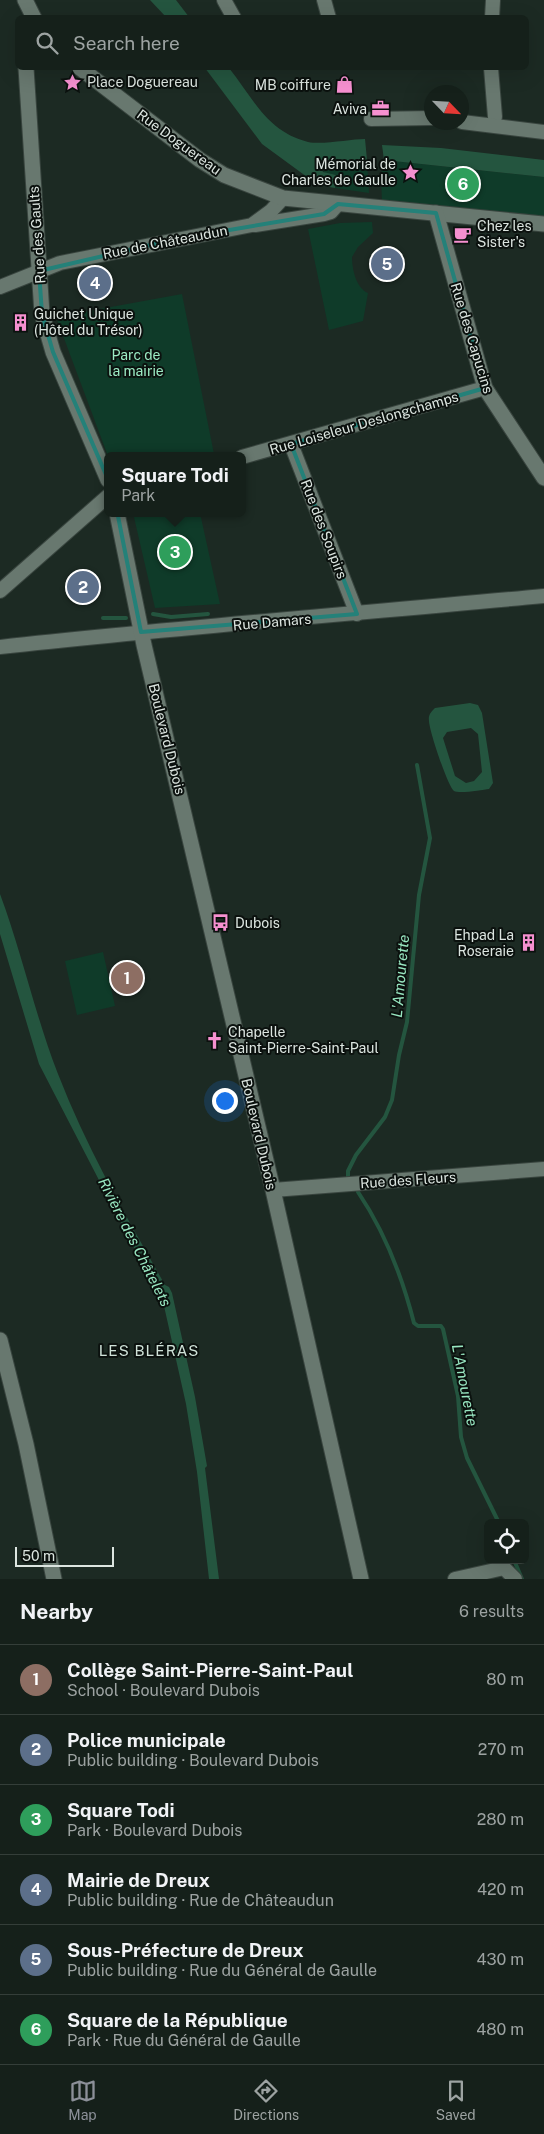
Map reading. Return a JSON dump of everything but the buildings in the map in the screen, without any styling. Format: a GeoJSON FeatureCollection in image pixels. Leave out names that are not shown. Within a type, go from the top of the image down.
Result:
{"type":"FeatureCollection","features":[{"type":"Feature","properties":{"kind":"street"},"geometry":{"type":"LineString","coordinates":[[21,0],[22,15]]}},
{"type":"Feature","properties":{"kind":"street"},"geometry":{"type":"LineString","coordinates":[[25,0],[32,15]]}},
{"type":"Feature","properties":{"kind":"street"},"geometry":{"type":"LineString","coordinates":[[224,0],[232,15]]}},
{"type":"Feature","properties":{"kind":"street"},"geometry":{"type":"LineString","coordinates":[[324,0],[329,15]]}},
{"type":"Feature","properties":{"kind":"street"},"geometry":{"type":"LineString","coordinates":[[492,0],[492,15]]}},
{"type":"Feature","properties":{"kind":"street","name":"Rue des Gaults"},"geometry":{"type":"LineString","coordinates":[[26,70],[42,314],[53,352],[104,471]]}},
{"type":"Feature","properties":{"kind":"street","name":"Rue Doguereau"},"geometry":{"type":"LineString","coordinates":[[83,70],[200,160],[224,175],[283,198],[544,224]]}},
{"type":"Feature","properties":{"kind":"street"},"geometry":{"type":"LineString","coordinates":[[491,70],[494,117]]}},
{"type":"Feature","properties":{"kind":"street"},"geometry":{"type":"LineString","coordinates":[[371,119],[424,118]]}},
{"type":"Feature","properties":{"kind":"street"},"geometry":{"type":"LineString","coordinates":[[469,123],[544,132]]}},
{"type":"Feature","properties":{"kind":"street","name":"Rue de Châteaudun"},"geometry":{"type":"LineString","coordinates":[[0,287],[60,263],[252,225],[264,217],[283,198]]}},
{"type":"Feature","properties":{"kind":"street"},"geometry":{"type":"LineString","coordinates":[[252,225],[324,214],[331,212],[338,204]]}},
{"type":"Feature","properties":{"kind":"street","name":"Rue des Capucins"},"geometry":{"type":"LineString","coordinates":[[436,213],[485,388],[544,478]]}},
{"type":"Feature","properties":{"kind":"street","name":"Rue Loiseleur Deslongchamps"},"geometry":{"type":"LineString","coordinates":[[246,456],[485,388]]}},
{"type":"Feature","properties":{"kind":"street","name":"Rue des Soupirs"},"geometry":{"type":"LineString","coordinates":[[291,444],[357,614]]}},
{"type":"Feature","properties":{"kind":"street"},"geometry":{"type":"LineString","coordinates":[[0,591],[104,500]]}},
{"type":"Feature","properties":{"kind":"street","name":"Boulevard Dubois"},"geometry":{"type":"LineString","coordinates":[[118,517],[141,632],[273,1190],[361,1579]]}},
{"type":"Feature","properties":{"kind":"street","name":"Rue Damars"},"geometry":{"type":"LineString","coordinates":[[0,647],[141,632],[544,596]]}},
{"type":"Feature","properties":{"kind":"street","name":"Rue des Fleurs"},"geometry":{"type":"LineString","coordinates":[[273,1190],[544,1169]]}},
{"type":"Feature","properties":{"kind":"street"},"geometry":{"type":"LineString","coordinates":[[0,1340],[26,1444],[54,1579]]}},
{"type":"Feature","properties":{"kind":"street"},"geometry":{"type":"LineString","coordinates":[[455,1579],[504,1568],[515,1579]]}},
{"type":"Feature","properties":{"kind":"highlighted area"},"geometry":{"type":"Polygon","coordinates":[[[338,204],[436,213],[485,388],[291,444],[357,614],[141,632],[113,491],[53,352],[42,314],[39,271],[176,239],[324,214],[338,204]]]}},
{"type":"Feature","properties":{"kind":"green space"},"geometry":{"type":"Polygon","coordinates":[[[367,160],[369,193],[335,188],[336,175],[325,173],[321,168],[326,163],[367,160]]]}},
{"type":"Feature","properties":{"kind":"green space"},"geometry":{"type":"Polygon","coordinates":[[[384,160],[544,177],[544,217],[382,203],[381,175],[384,160]]]}},
{"type":"Feature","properties":{"kind":"green space"},"geometry":{"type":"Polygon","coordinates":[[[372,222],[373,233],[358,247],[352,257],[358,283],[368,293],[363,321],[329,330],[308,229],[340,223],[372,222]]]}},
{"type":"Feature","properties":{"kind":"green space","name":"Parc de la mairie"},"geometry":{"type":"Polygon","coordinates":[[[182,294],[214,452],[107,452],[56,317],[182,294]]]}},
{"type":"Feature","properties":{"kind":"green space"},"geometry":{"type":"Polygon","coordinates":[[[134,517],[201,517],[220,604],[155,608],[134,517]]]}},
{"type":"Feature","properties":{"kind":"green space"},"geometry":{"type":"Polygon","coordinates":[[[103,952],[115,1006],[77,1015],[65,961],[103,952]]]}},
{"type":"Feature","properties":{"kind":"water"},"geometry":{"type":"Polygon","coordinates":[[[150,0],[176,0],[187,15],[164,15],[150,0]]]}},
{"type":"Feature","properties":{"kind":"water"},"geometry":{"type":"Polygon","coordinates":[[[206,70],[230,70],[271,122],[294,137],[314,143],[365,139],[367,160],[324,164],[321,168],[323,172],[336,175],[335,188],[318,185],[262,144],[206,70]]]}},
{"type":"Feature","properties":{"kind":"water"},"geometry":{"type":"Polygon","coordinates":[[[382,145],[441,148],[544,160],[544,177],[384,160],[382,145]]]}},
{"type":"Feature","properties":{"kind":"water"},"geometry":{"type":"Polygon","coordinates":[[[470,703],[478,705],[482,713],[493,783],[489,789],[461,792],[454,791],[451,787],[439,758],[430,726],[429,715],[435,708],[470,703]],[[471,728],[447,732],[443,738],[455,776],[466,783],[474,781],[482,772],[478,734],[471,728]]]}},
{"type":"Feature","properties":{"kind":"water","name":"Rivière des Châtelets"},"geometry":{"type":"Polygon","coordinates":[[[0,894],[35,1007],[69,1102],[94,1156],[122,1208],[165,1285],[169,1287],[172,1293],[195,1397],[207,1466],[205,1468],[219,1579],[209,1579],[197,1472],[186,1404],[164,1306],[39,1064],[0,934],[0,894]]]}},
{"type":"Feature","properties":{"kind":"waterway","name":"L'Amourette"},"geometry":{"type":"LineString","coordinates":[[153,614],[171,617],[208,614]]}},
{"type":"Feature","properties":{"kind":"waterway","name":"L'Amourette"},"geometry":{"type":"LineString","coordinates":[[103,618],[126,618]]}},
{"type":"Feature","properties":{"kind":"waterway","name":"L'Amourette"},"geometry":{"type":"LineString","coordinates":[[348,1178],[348,1171],[356,1155],[385,1117],[392,1100],[399,1055],[407,1022],[419,895],[430,838],[417,765]]}},
{"type":"Feature","properties":{"kind":"waterway","name":"L'Amourette"},"geometry":{"type":"LineString","coordinates":[[358,1192],[368,1207],[392,1255],[414,1323],[418,1326],[441,1326],[443,1329],[458,1396],[461,1437],[467,1458],[497,1519]]}},
{"type":"Feature","properties":{"kind":"waterway","name":"L'Amourette"},"geometry":{"type":"LineString","coordinates":[[516,1564],[522,1579]]}},
{"type":"Feature","properties":{"kind":"place","name":"Place Doguereau"},"geometry":{"type":"Point","coordinates":[73,82]}},
{"type":"Feature","properties":{"kind":"place","name":"MB coiffure"},"geometry":{"type":"Point","coordinates":[345,85]}},
{"type":"Feature","properties":{"kind":"place","name":"Aviva"},"geometry":{"type":"Point","coordinates":[381,109]}},
{"type":"Feature","properties":{"kind":"place","name":"Mémorial de Charles de Gaulle"},"geometry":{"type":"Point","coordinates":[410,172]}},
{"type":"Feature","properties":{"kind":"place","name":"Square de la République"},"geometry":{"type":"Point","coordinates":[463,184]}},
{"type":"Feature","properties":{"kind":"place","name":"Chez les Sister's"},"geometry":{"type":"Point","coordinates":[463,234]}},
{"type":"Feature","properties":{"kind":"place","name":"Sous-Préfecture de Dreux"},"geometry":{"type":"Point","coordinates":[387,264]}},
{"type":"Feature","properties":{"kind":"place","name":"Mairie de Dreux"},"geometry":{"type":"Point","coordinates":[95,283]}},
{"type":"Feature","properties":{"kind":"place","name":"Guichet Unique (Hôtel du Trésor)"},"geometry":{"type":"Point","coordinates":[20,322]}},
{"type":"Feature","properties":{"kind":"place","name":"Square Todi"},"geometry":{"type":"Point","coordinates":[175,552]}},
{"type":"Feature","properties":{"kind":"place","name":"Police municipale"},"geometry":{"type":"Point","coordinates":[83,587]}},
{"type":"Feature","properties":{"kind":"place","name":"Dubois"},"geometry":{"type":"Point","coordinates":[221,923]}},
{"type":"Feature","properties":{"kind":"place","name":"Ehpad La Roseraie"},"geometry":{"type":"Point","coordinates":[528,943]}},
{"type":"Feature","properties":{"kind":"place","name":"Collège Saint-Pierre-Saint-Paul"},"geometry":{"type":"Point","coordinates":[127,978]}},
{"type":"Feature","properties":{"kind":"place","name":"Chapelle Saint-Pierre-Saint-Paul"},"geometry":{"type":"Point","coordinates":[214,1040]}},
{"type":"Feature","properties":{"kind":"district","name":"LES BLÉRAS"},"geometry":{"type":"Point","coordinates":[149,1350]}}]}
